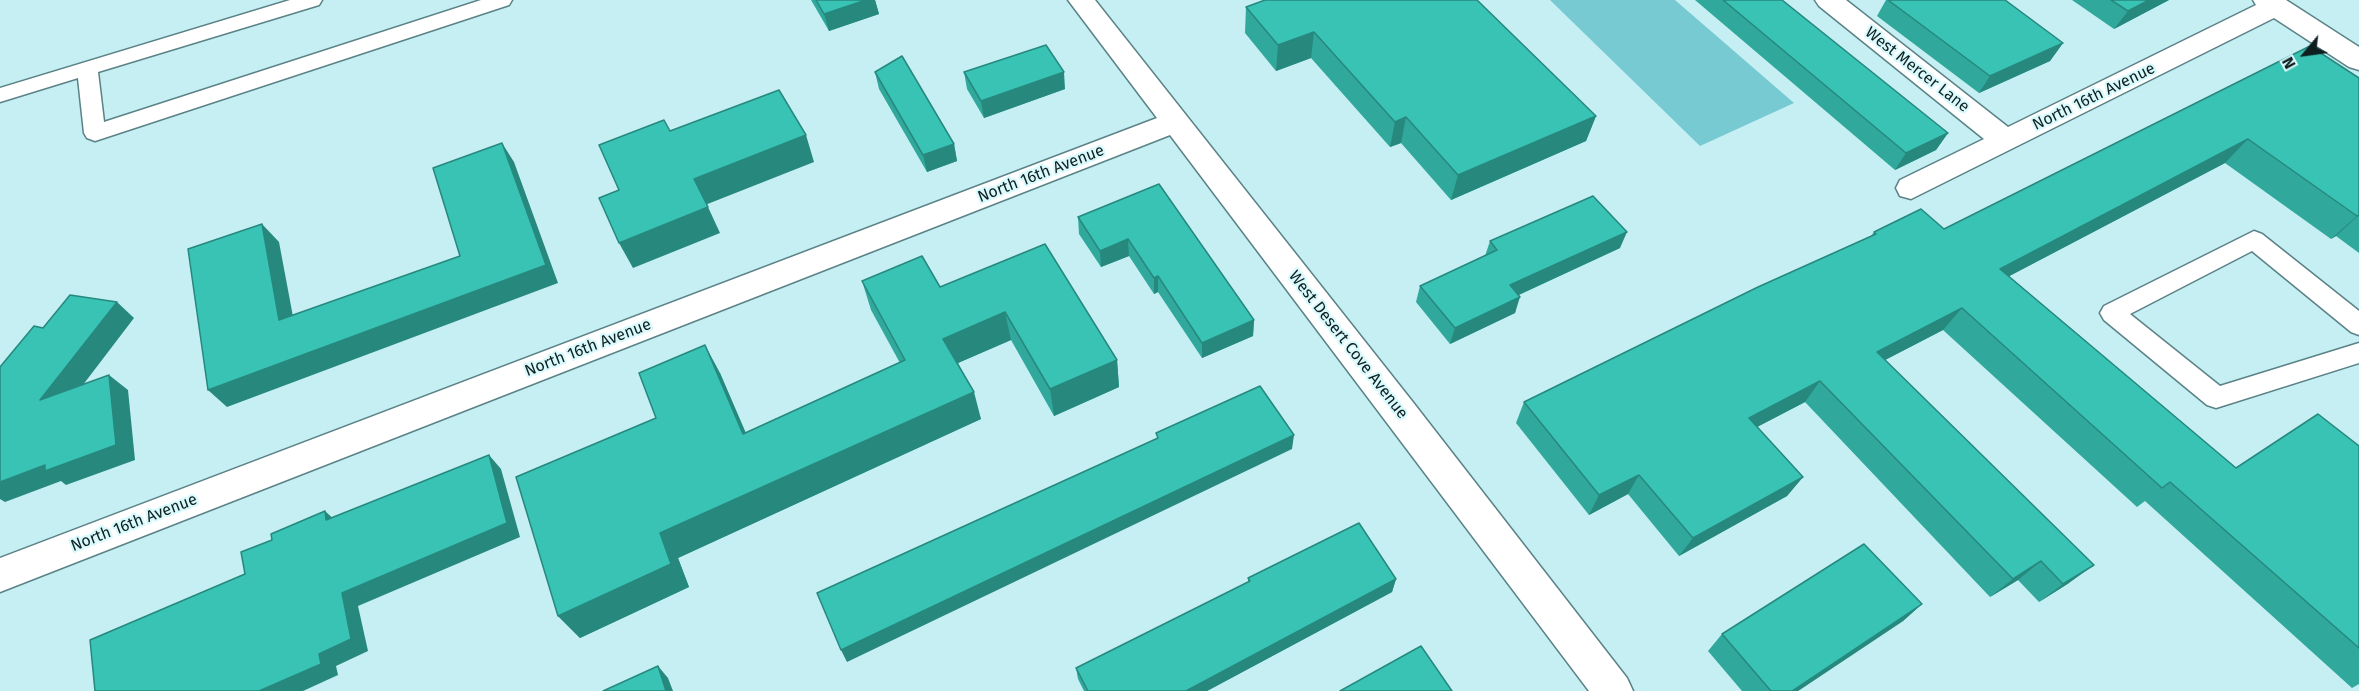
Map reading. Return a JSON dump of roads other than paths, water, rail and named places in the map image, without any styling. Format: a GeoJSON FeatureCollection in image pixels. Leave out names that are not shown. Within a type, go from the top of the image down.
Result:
{"type":"FeatureCollection","features":[{"type":"Feature","properties":{"kind":"street","name":"West Desert Cove Avenue"},"geometry":{"type":"LineString","coordinates":[[1081,0],[1613,691]]}},
{"type":"Feature","properties":{"kind":"street","name":"West Mercer Lane"},"geometry":{"type":"LineString","coordinates":[[1828,0],[2006,141]]}},
{"type":"Feature","properties":{"kind":"street","name":"North 16th Avenue"},"geometry":{"type":"LineString","coordinates":[[1911,188],[2271,3]]}},
{"type":"Feature","properties":{"kind":"street"},"geometry":{"type":"LineString","coordinates":[[2271,3],[2359,60]]}},
{"type":"Feature","properties":{"kind":"street","name":"North 16th Avenue"},"geometry":{"type":"LineString","coordinates":[[0,575],[1176,122]]}},
{"type":"Feature","properties":{"kind":"lane"},"geometry":{"type":"LineString","coordinates":[[0,94],[312,0]]}},
{"type":"Feature","properties":{"kind":"lane"},"geometry":{"type":"LineString","coordinates":[[87,68],[95,133],[502,0]]}},
{"type":"Feature","properties":{"kind":"lane"},"geometry":{"type":"LineString","coordinates":[[2359,326],[2254,240],[2112,313],[2216,398],[2359,353]]}}]}
